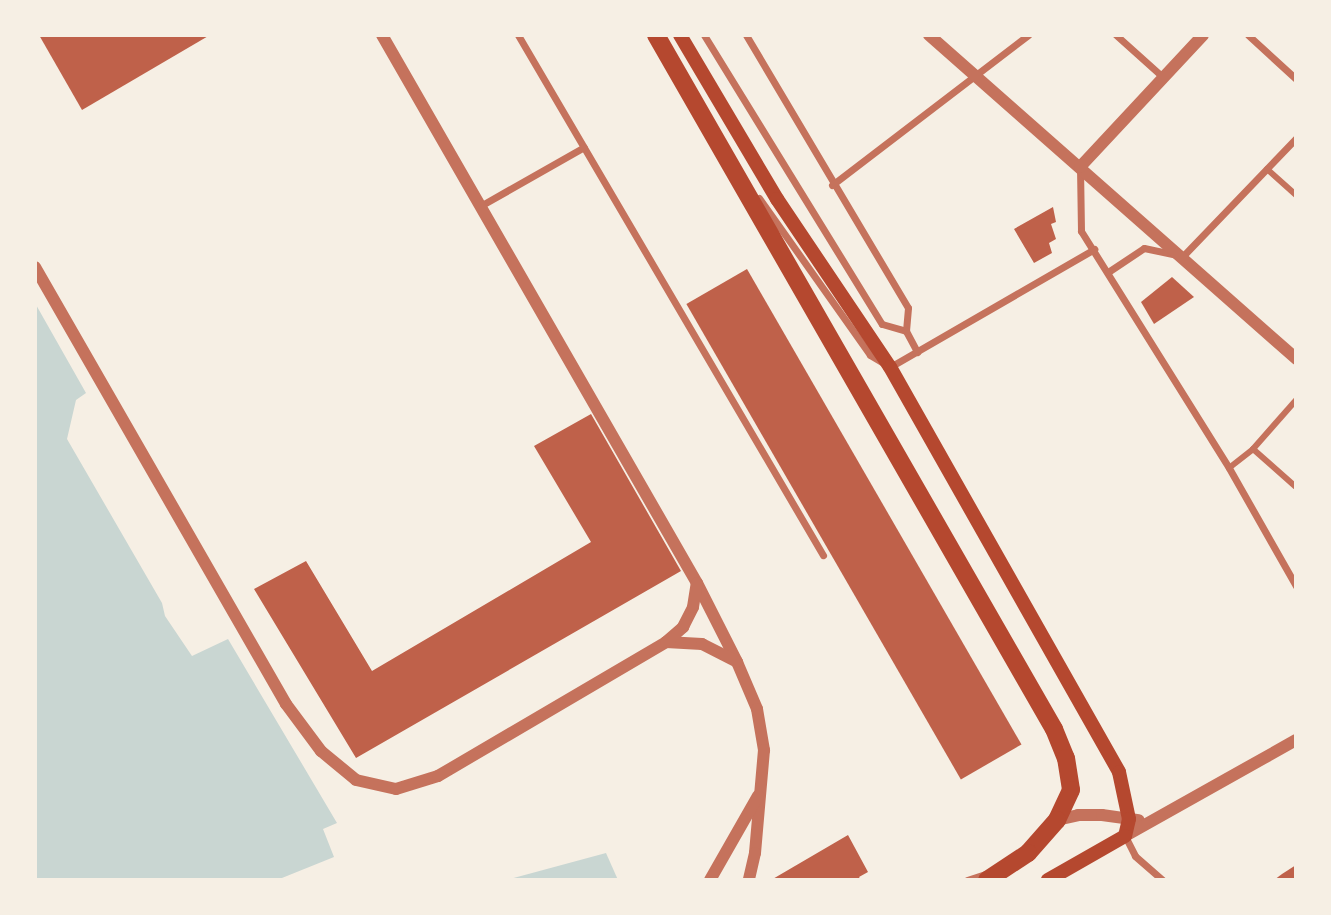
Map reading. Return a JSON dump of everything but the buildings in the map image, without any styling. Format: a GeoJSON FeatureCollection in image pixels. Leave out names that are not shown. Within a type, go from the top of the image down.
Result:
{"type":"FeatureCollection","features":[{"type":"Feature","properties":{"kind":"main road"},"geometry":{"type":"LineString","coordinates":[[656,35],[730,159],[790,271],[842,357],[1054,729],[1070,774],[1071,790],[1057,820],[1028,853],[987,880]]}},
{"type":"Feature","properties":{"kind":"main road"},"geometry":{"type":"LineString","coordinates":[[680,35],[778,199],[890,367],[1119,772],[1129,820],[1125,836],[1048,880]]}},
{"type":"Feature","properties":{"kind":"street"},"geometry":{"type":"LineString","coordinates":[[382,35],[697,583],[757,709],[764,750],[749,880]]}},
{"type":"Feature","properties":{"kind":"street"},"geometry":{"type":"LineString","coordinates":[[518,35],[822,555]]}},
{"type":"Feature","properties":{"kind":"street"},"geometry":{"type":"LineString","coordinates":[[704,35],[882,324],[906,331]]}},
{"type":"Feature","properties":{"kind":"street"},"geometry":{"type":"LineString","coordinates":[[746,35],[832,185],[908,308],[906,331],[917,352]]}},
{"type":"Feature","properties":{"kind":"street"},"geometry":{"type":"LineString","coordinates":[[929,35],[1183,256],[1296,359]]}},
{"type":"Feature","properties":{"kind":"street"},"geometry":{"type":"LineString","coordinates":[[832,185],[1028,35]]}},
{"type":"Feature","properties":{"kind":"street"},"geometry":{"type":"LineString","coordinates":[[1116,35],[1164,78]]}},
{"type":"Feature","properties":{"kind":"street"},"geometry":{"type":"LineString","coordinates":[[1203,35],[1080,167],[1082,231],[1229,468],[1296,586]]}},
{"type":"Feature","properties":{"kind":"street"},"geometry":{"type":"LineString","coordinates":[[1248,35],[1296,79]]}},
{"type":"Feature","properties":{"kind":"street"},"geometry":{"type":"LineString","coordinates":[[1183,256],[1296,138]]}},
{"type":"Feature","properties":{"kind":"street"},"geometry":{"type":"LineString","coordinates":[[482,205],[584,147]]}},
{"type":"Feature","properties":{"kind":"street"},"geometry":{"type":"LineString","coordinates":[[730,159],[870,355],[890,367],[1094,249]]}},
{"type":"Feature","properties":{"kind":"street"},"geometry":{"type":"LineString","coordinates":[[1267,169],[1296,195]]}},
{"type":"Feature","properties":{"kind":"street"},"geometry":{"type":"LineString","coordinates":[[1108,272],[1144,248],[1183,256]]}},
{"type":"Feature","properties":{"kind":"street"},"geometry":{"type":"LineString","coordinates":[[35,267],[286,704],[320,751],[356,780],[396,789],[438,776],[666,642],[683,628],[693,607],[697,583]]}},
{"type":"Feature","properties":{"kind":"street"},"geometry":{"type":"LineString","coordinates":[[1229,468],[1253,449],[1296,400]]}},
{"type":"Feature","properties":{"kind":"street"},"geometry":{"type":"LineString","coordinates":[[1253,449],[1296,487]]}},
{"type":"Feature","properties":{"kind":"street"},"geometry":{"type":"LineString","coordinates":[[666,642],[702,644],[737,663]]}},
{"type":"Feature","properties":{"kind":"street"},"geometry":{"type":"LineString","coordinates":[[1163,880],[1135,856],[1125,836],[1296,740]]}},
{"type":"Feature","properties":{"kind":"street"},"geometry":{"type":"LineString","coordinates":[[710,880],[761,789]]}},
{"type":"Feature","properties":{"kind":"street"},"geometry":{"type":"LineString","coordinates":[[1057,820],[1078,815],[1153,822]]}},
{"type":"Feature","properties":{"kind":"street"},"geometry":{"type":"LineString","coordinates":[[967,880],[1003,869]]}},
{"type":"Feature","properties":{"kind":"shaded area"},"geometry":{"type":"Polygon","coordinates":[[[35,303],[86,393],[76,400],[67,439],[162,603],[165,616],[192,656],[228,639],[337,823],[323,829],[334,857],[277,880],[35,880],[35,303]]]}},
{"type":"Feature","properties":{"kind":"shaded area"},"geometry":{"type":"Polygon","coordinates":[[[606,853],[618,880],[506,880],[606,853]]]}}]}
